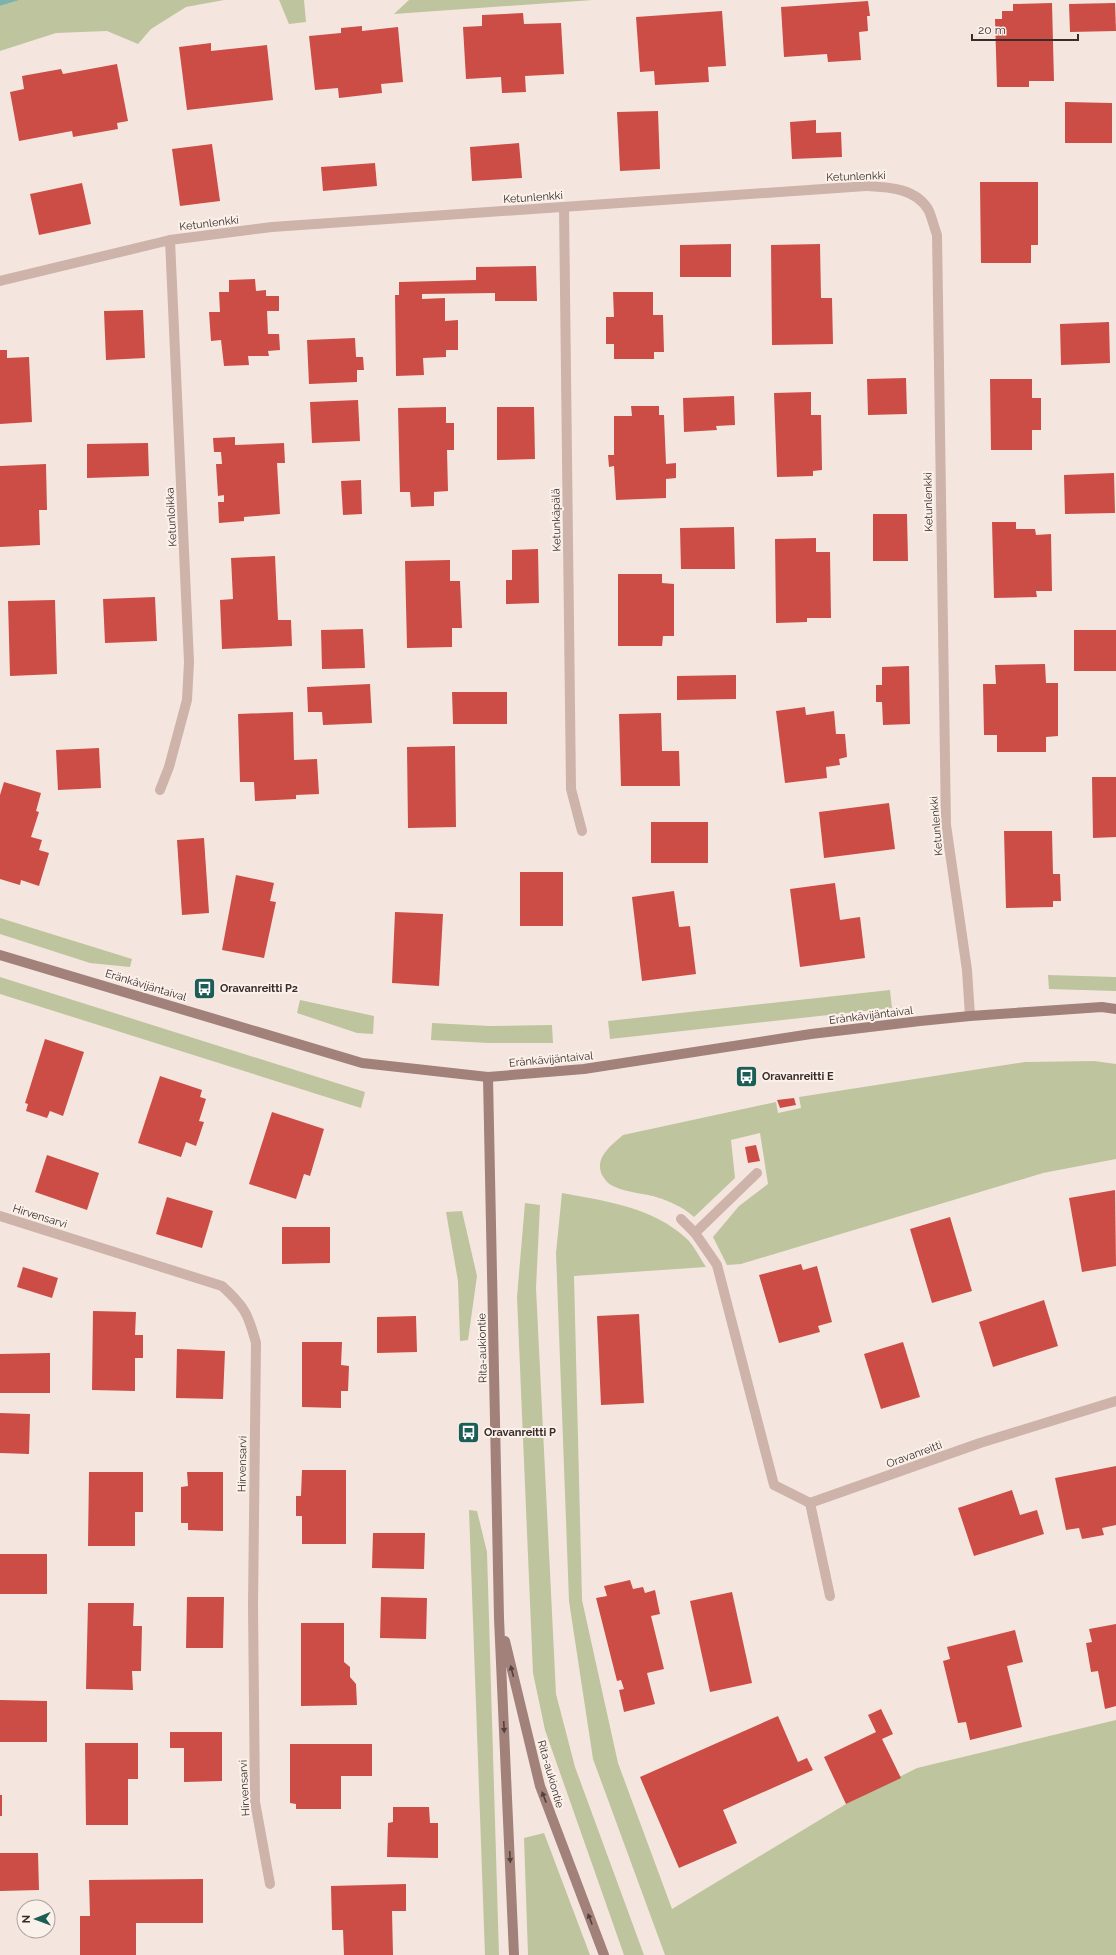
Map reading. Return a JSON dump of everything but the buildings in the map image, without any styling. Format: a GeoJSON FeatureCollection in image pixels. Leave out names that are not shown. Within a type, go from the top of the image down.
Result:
{"type":"FeatureCollection","features":[{"type":"Feature","properties":{"kind":"street","name":"Ketunlenkki"},"geometry":{"type":"LineString","coordinates":[[0,281],[170,240],[272,227],[866,186],[891,187],[908,193],[921,202],[928,211],[937,235],[946,825],[967,970],[970,1016]]}},
{"type":"Feature","properties":{"kind":"street","name":"Ketunkäpälä"},"geometry":{"type":"LineString","coordinates":[[564,207],[571,789],[582,831]]}},
{"type":"Feature","properties":{"kind":"street","name":"Ketunloikka"},"geometry":{"type":"LineString","coordinates":[[160,790],[187,700],[189,662],[170,240]]}},
{"type":"Feature","properties":{"kind":"street","name":"Eränkävijäntaival"},"geometry":{"type":"LineString","coordinates":[[0,955],[362,1063],[488,1077],[584,1069],[811,1034],[970,1016],[1102,1007],[1116,1009]]}},
{"type":"Feature","properties":{"kind":"street","name":"Rita-aukiontie"},"geometry":{"type":"LineString","coordinates":[[488,1077],[499,1618],[514,1955]]}},
{"type":"Feature","properties":{"kind":"street"},"geometry":{"type":"LineString","coordinates":[[695,1233],[757,1173]]}},
{"type":"Feature","properties":{"kind":"street","name":"Hirvensarvi"},"geometry":{"type":"LineString","coordinates":[[0,1216],[222,1286],[240,1303],[250,1321],[256,1343],[253,1606],[255,1802],[270,1884]]}},
{"type":"Feature","properties":{"kind":"street"},"geometry":{"type":"LineString","coordinates":[[680,1219],[695,1233],[717,1265],[774,1485],[810,1503],[830,1596]]}},
{"type":"Feature","properties":{"kind":"street","name":"Oravanreitti"},"geometry":{"type":"LineString","coordinates":[[810,1503],[980,1443],[1116,1401]]}},
{"type":"Feature","properties":{"kind":"street","name":"Rita-aukiontie"},"geometry":{"type":"LineString","coordinates":[[499,1618],[540,1786],[604,1955]]}},
{"type":"Feature","properties":{"kind":"green space"},"geometry":{"type":"Polygon","coordinates":[[[20,0],[224,0],[186,7],[151,29],[138,44],[107,31],[56,33],[0,51],[0,6],[20,0]]]}},
{"type":"Feature","properties":{"kind":"green space"},"geometry":{"type":"Polygon","coordinates":[[[279,0],[304,0],[306,22],[289,24],[279,0]]]}},
{"type":"Feature","properties":{"kind":"green space"},"geometry":{"type":"Polygon","coordinates":[[[409,0],[593,0],[394,14],[409,0]]]}},
{"type":"Feature","properties":{"kind":"green space"},"geometry":{"type":"Polygon","coordinates":[[[0,918],[132,959],[130,967],[90,963],[0,934],[0,918]]]}},
{"type":"Feature","properties":{"kind":"green space"},"geometry":{"type":"Polygon","coordinates":[[[1048,975],[1116,977],[1116,991],[1049,989],[1048,975]]]}},
{"type":"Feature","properties":{"kind":"green space"},"geometry":{"type":"Polygon","coordinates":[[[0,977],[365,1092],[361,1108],[0,994],[0,977]]]}},
{"type":"Feature","properties":{"kind":"green space"},"geometry":{"type":"Polygon","coordinates":[[[890,990],[892,1008],[610,1039],[608,1021],[890,990]]]}},
{"type":"Feature","properties":{"kind":"green space"},"geometry":{"type":"Polygon","coordinates":[[[300,1000],[374,1016],[373,1034],[357,1033],[297,1013],[300,1000]]]}},
{"type":"Feature","properties":{"kind":"green space"},"geometry":{"type":"Polygon","coordinates":[[[432,1023],[490,1026],[552,1025],[553,1043],[489,1043],[431,1040],[432,1023]]]}},
{"type":"Feature","properties":{"kind":"green space"},"geometry":{"type":"Polygon","coordinates":[[[1094,1061],[1116,1064],[1116,1159],[1043,1173],[741,1264],[727,1265],[713,1237],[739,1206],[768,1184],[760,1133],[731,1140],[735,1178],[694,1217],[669,1201],[654,1196],[625,1191],[613,1186],[605,1179],[600,1169],[600,1163],[605,1152],[623,1135],[776,1102],[778,1113],[801,1108],[799,1097],[1025,1062],[1094,1061]]]}},
{"type":"Feature","properties":{"kind":"green space"},"geometry":{"type":"Polygon","coordinates":[[[562,1193],[628,1207],[659,1219],[674,1228],[687,1239],[706,1267],[574,1276],[582,1600],[618,1763],[672,1909],[846,1804],[917,1768],[1116,1720],[1116,1955],[665,1955],[593,1759],[569,1601],[556,1253],[562,1193]]]}},
{"type":"Feature","properties":{"kind":"green space"},"geometry":{"type":"Polygon","coordinates":[[[525,1203],[540,1205],[536,1288],[556,1694],[575,1767],[644,1955],[624,1955],[545,1730],[533,1673],[517,1297],[525,1203]]]}},
{"type":"Feature","properties":{"kind":"green space"},"geometry":{"type":"Polygon","coordinates":[[[462,1211],[477,1276],[468,1340],[460,1341],[458,1281],[446,1212],[462,1211]]]}},
{"type":"Feature","properties":{"kind":"green space"},"geometry":{"type":"Polygon","coordinates":[[[469,1510],[477,1511],[487,1552],[499,1955],[485,1955],[469,1510]]]}},
{"type":"Feature","properties":{"kind":"green space"},"geometry":{"type":"Polygon","coordinates":[[[544,1833],[590,1955],[528,1955],[524,1838],[544,1833]]]}},
{"type":"Feature","properties":{"kind":"water"},"geometry":{"type":"Polygon","coordinates":[[[0,0],[20,0],[0,6],[0,0]]]}},
{"type":"Feature","properties":{"kind":"place","name":"Oravanreitti P2"},"geometry":{"type":"Point","coordinates":[205,988]}},
{"type":"Feature","properties":{"kind":"place","name":"Oravanreitti E"},"geometry":{"type":"Point","coordinates":[746,1076]}},
{"type":"Feature","properties":{"kind":"place","name":"Oravanreitti P"},"geometry":{"type":"Point","coordinates":[468,1432]}}]}
